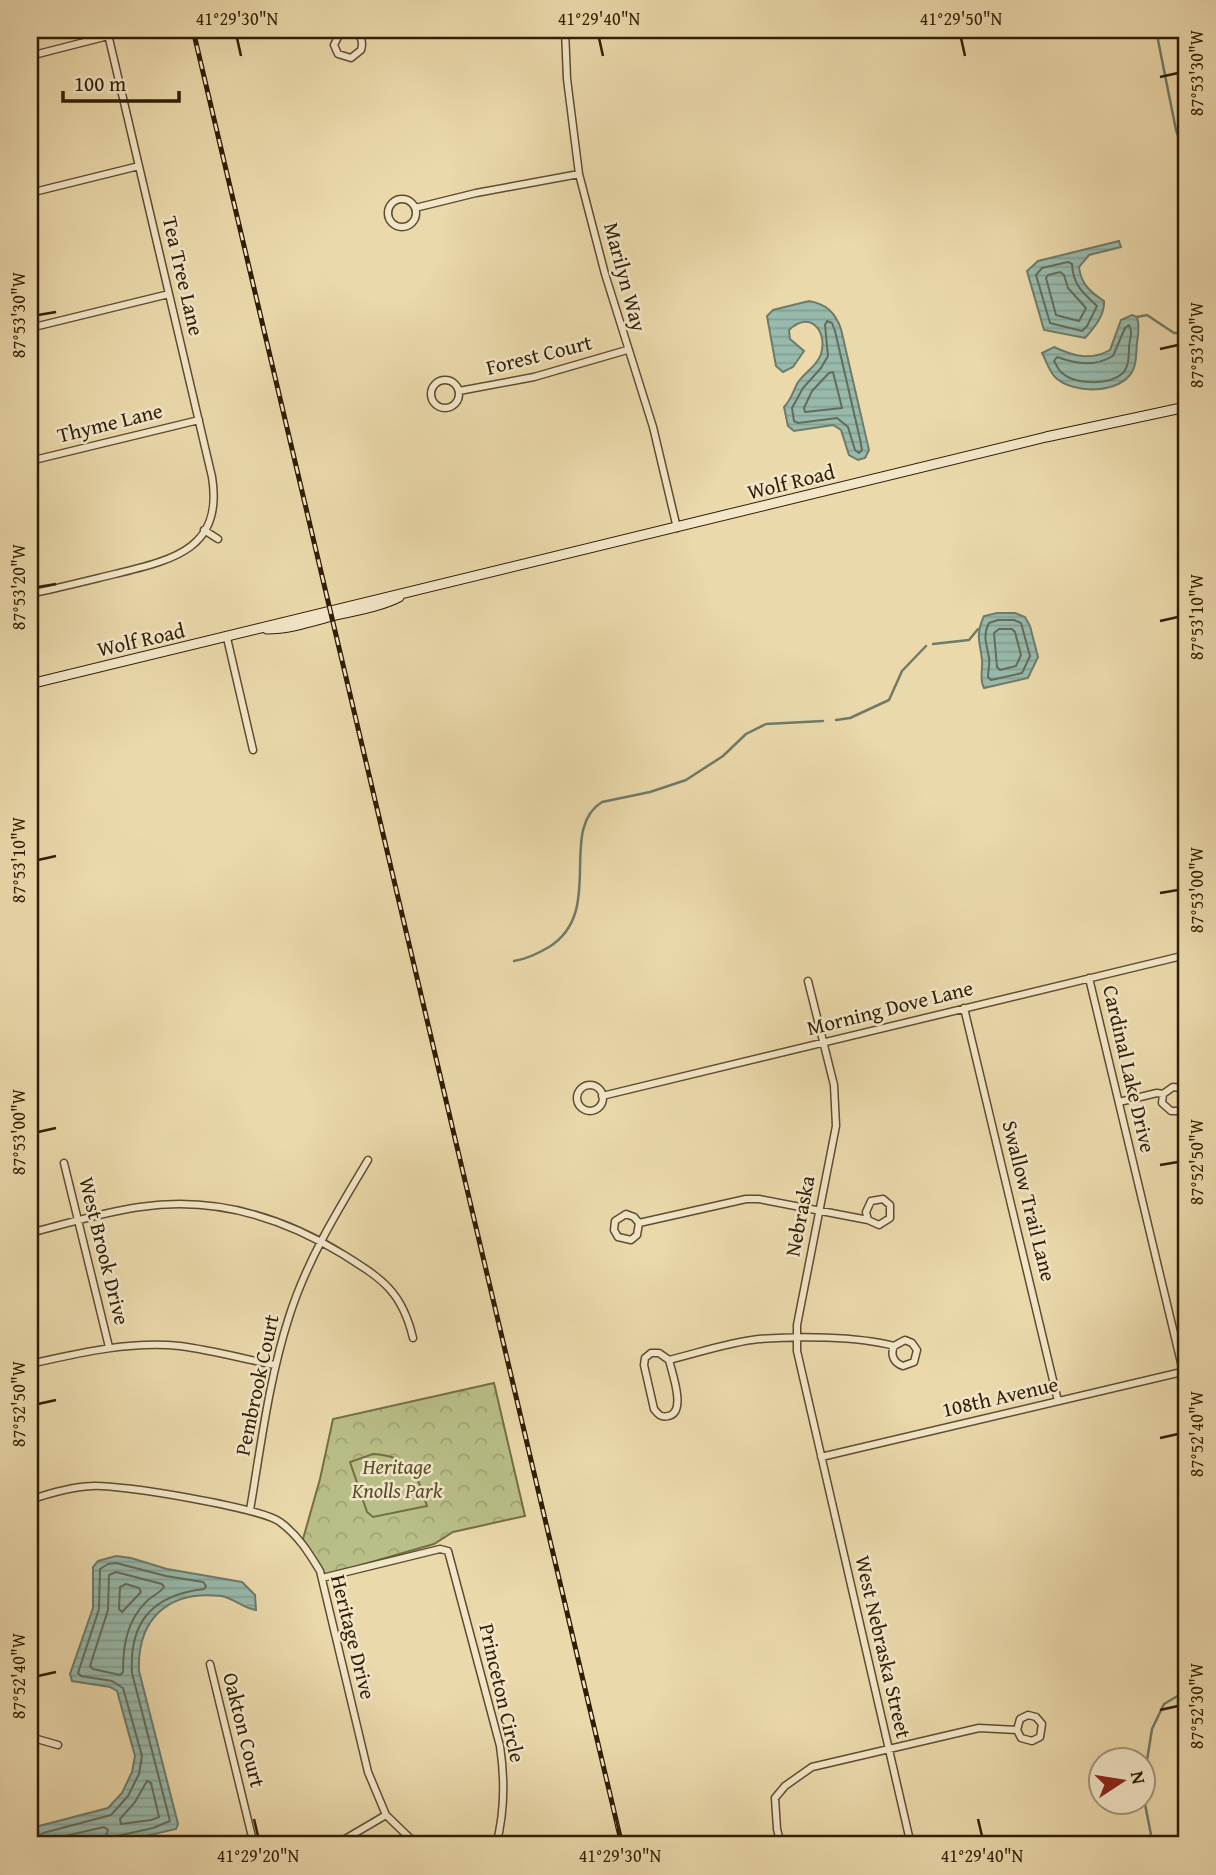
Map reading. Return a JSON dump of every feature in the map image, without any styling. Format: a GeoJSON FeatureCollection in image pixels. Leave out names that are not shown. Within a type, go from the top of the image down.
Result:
{"type":"FeatureCollection","features":[{"type":"Feature","properties":{"kind":"main road","name":"Wolf Road"},"geometry":{"type":"LineString","coordinates":[[30,684],[261,629],[278,629],[389,602],[405,594],[1037,439],[1186,407]]}},
{"type":"Feature","properties":{"kind":"street"},"geometry":{"type":"LineString","coordinates":[[352,30],[362,41],[362,50],[355,57],[346,58],[338,54],[334,45],[336,36],[352,30]]}},
{"type":"Feature","properties":{"kind":"street","name":"Marilyn Way"},"geometry":{"type":"LineString","coordinates":[[565,30],[567,79],[579,174],[626,350],[653,427],[677,528]]}},
{"type":"Feature","properties":{"kind":"street"},"geometry":{"type":"LineString","coordinates":[[30,56],[107,33]]}},
{"type":"Feature","properties":{"kind":"street","name":"Tea Tree Lane"},"geometry":{"type":"LineString","coordinates":[[107,33],[214,491],[212,514],[204,530]]}},
{"type":"Feature","properties":{"kind":"street"},"geometry":{"type":"LineString","coordinates":[[30,193],[139,166]]}},
{"type":"Feature","properties":{"kind":"street"},"geometry":{"type":"LineString","coordinates":[[415,208],[476,193],[579,174]]}},
{"type":"Feature","properties":{"kind":"street"},"geometry":{"type":"LineString","coordinates":[[396,200],[410,201],[415,208],[416,217],[406,226],[397,226],[388,216],[389,206],[396,200]]}},
{"type":"Feature","properties":{"kind":"street"},"geometry":{"type":"LineString","coordinates":[[30,328],[169,294]]}},
{"type":"Feature","properties":{"kind":"street","name":"Forest Court"},"geometry":{"type":"LineString","coordinates":[[459,391],[534,377],[626,350]]}},
{"type":"Feature","properties":{"kind":"street","name":"Forest Court"},"geometry":{"type":"LineString","coordinates":[[442,380],[454,383],[459,391],[458,400],[448,408],[439,406],[432,399],[434,386],[442,380]]}},
{"type":"Feature","properties":{"kind":"street","name":"Thyme Lane"},"geometry":{"type":"LineString","coordinates":[[30,461],[199,420]]}},
{"type":"Feature","properties":{"kind":"street"},"geometry":{"type":"LineString","coordinates":[[30,594],[164,562],[184,552],[204,530],[218,540]]}},
{"type":"Feature","properties":{"kind":"street"},"geometry":{"type":"LineString","coordinates":[[226,638],[253,750]]}},
{"type":"Feature","properties":{"kind":"street","name":"Morning Dove Lane"},"geometry":{"type":"LineString","coordinates":[[602,1096],[1186,955]]}},
{"type":"Feature","properties":{"kind":"street","name":"Cardinal Lake Drive"},"geometry":{"type":"LineString","coordinates":[[1089,978],[1185,1371]]}},
{"type":"Feature","properties":{"kind":"street","name":"Nebraska"},"geometry":{"type":"LineString","coordinates":[[808,981],[834,1085],[836,1113],[836,1126],[797,1325],[797,1351],[821,1457]]}},
{"type":"Feature","properties":{"kind":"street","name":"Swallow Trail Lane"},"geometry":{"type":"LineString","coordinates":[[964,1008],[1058,1401]]}},
{"type":"Feature","properties":{"kind":"street","name":"Morning Dove Lane"},"geometry":{"type":"LineString","coordinates":[[590,1085],[598,1089],[602,1096],[600,1105],[590,1111],[579,1105],[577,1098],[582,1087],[590,1085]]}},
{"type":"Feature","properties":{"kind":"street"},"geometry":{"type":"LineString","coordinates":[[1119,1102],[1163,1094],[1173,1087],[1181,1088],[1186,1094]]}},
{"type":"Feature","properties":{"kind":"street"},"geometry":{"type":"LineString","coordinates":[[1163,1094],[1164,1107],[1171,1111],[1180,1111],[1186,1104]]}},
{"type":"Feature","properties":{"kind":"street","name":"Pembrook Court"},"geometry":{"type":"LineString","coordinates":[[250,1510],[275,1366],[290,1314],[320,1240],[368,1160]]}},
{"type":"Feature","properties":{"kind":"street","name":"West Brook Drive"},"geometry":{"type":"LineString","coordinates":[[64,1163],[109,1347]]}},
{"type":"Feature","properties":{"kind":"street"},"geometry":{"type":"LineString","coordinates":[[639,1223],[746,1199],[772,1201],[868,1220],[879,1225],[887,1221],[891,1213],[890,1205],[883,1199],[871,1201],[866,1212],[868,1220]]}},
{"type":"Feature","properties":{"kind":"street"},"geometry":{"type":"LineString","coordinates":[[30,1233],[154,1205],[208,1205],[264,1216],[320,1240],[379,1277],[397,1297],[409,1318],[413,1338]]}},
{"type":"Feature","properties":{"kind":"street"},"geometry":{"type":"LineString","coordinates":[[622,1215],[630,1215],[639,1223],[637,1235],[631,1240],[622,1240],[615,1234],[614,1225],[622,1215]]}},
{"type":"Feature","properties":{"kind":"street"},"geometry":{"type":"LineString","coordinates":[[669,1360],[678,1403],[677,1410],[665,1417],[654,1409],[644,1365],[645,1357],[651,1353],[659,1353],[669,1360],[746,1341],[797,1339],[880,1342],[894,1346],[905,1340],[912,1343],[917,1354],[914,1362],[899,1364],[893,1358],[894,1346]]}},
{"type":"Feature","properties":{"kind":"street"},"geometry":{"type":"LineString","coordinates":[[30,1364],[109,1347],[180,1346],[275,1366]]}},
{"type":"Feature","properties":{"kind":"street","name":"108th Avenue"},"geometry":{"type":"LineString","coordinates":[[821,1457],[1185,1371]]}},
{"type":"Feature","properties":{"kind":"street","name":"West Nebraska Street"},"geometry":{"type":"LineString","coordinates":[[821,1457],[911,1845]]}},
{"type":"Feature","properties":{"kind":"street","name":"Heritage Drive"},"geometry":{"type":"LineString","coordinates":[[30,1500],[71,1488],[110,1486],[250,1510],[279,1520],[302,1543],[320,1571],[369,1772],[386,1815],[416,1845]]}},
{"type":"Feature","properties":{"kind":"street","name":"Princeton Circle"},"geometry":{"type":"LineString","coordinates":[[322,1578],[440,1549],[448,1551],[500,1746],[504,1807],[496,1845]]}},
{"type":"Feature","properties":{"kind":"street","name":"Oakton Court"},"geometry":{"type":"LineString","coordinates":[[210,1664],[254,1845]]}},
{"type":"Feature","properties":{"kind":"street"},"geometry":{"type":"LineString","coordinates":[[1028,1715],[1036,1717],[1042,1724],[1042,1733],[1032,1741],[1021,1738],[1017,1730],[1018,1722],[1028,1715]]}},
{"type":"Feature","properties":{"kind":"street"},"geometry":{"type":"LineString","coordinates":[[781,1845],[775,1798],[785,1786],[812,1767],[979,1728],[1017,1730]]}},
{"type":"Feature","properties":{"kind":"street"},"geometry":{"type":"LineString","coordinates":[[30,1737],[58,1745]]}},
{"type":"Feature","properties":{"kind":"street"},"geometry":{"type":"LineString","coordinates":[[335,1845],[386,1815]]}},
{"type":"Feature","properties":{"kind":"green space","name":"Heritage Knolls Park"},"geometry":{"type":"Polygon","coordinates":[[[494,1383],[525,1516],[453,1532],[434,1544],[323,1576],[303,1539],[333,1419],[494,1383]]]}},
{"type":"Feature","properties":{"kind":"green space"},"geometry":{"type":"Polygon","coordinates":[[[373,1454],[386,1455],[404,1463],[416,1476],[427,1506],[373,1517],[367,1512],[350,1462],[373,1454]]]}},
{"type":"Feature","properties":{"kind":"water"},"geometry":{"type":"Polygon","coordinates":[[[1119,241],[1121,247],[1089,255],[1079,267],[1087,287],[1104,301],[1101,316],[1085,338],[1044,330],[1027,271],[1038,261],[1119,241]]]}},
{"type":"Feature","properties":{"kind":"water"},"geometry":{"type":"Polygon","coordinates":[[[809,301],[829,310],[841,329],[869,450],[865,458],[858,460],[849,455],[841,430],[833,425],[794,431],[788,426],[784,407],[797,384],[819,359],[822,337],[810,322],[796,324],[789,330],[790,339],[804,351],[793,367],[783,372],[776,366],[767,316],[773,310],[809,301]]]}},
{"type":"Feature","properties":{"kind":"water"},"geometry":{"type":"Polygon","coordinates":[[[1132,315],[1137,317],[1138,330],[1135,364],[1127,378],[1108,388],[1085,389],[1063,383],[1053,375],[1042,353],[1054,347],[1082,356],[1103,353],[1110,350],[1121,320],[1132,315]]]}},
{"type":"Feature","properties":{"kind":"water"},"geometry":{"type":"Polygon","coordinates":[[[1015,613],[1025,617],[1038,657],[1028,678],[984,688],[981,678],[980,629],[984,616],[1015,613]]]}},
{"type":"Feature","properties":{"kind":"water"},"geometry":{"type":"Polygon","coordinates":[[[116,1556],[167,1569],[242,1582],[255,1595],[256,1610],[221,1596],[186,1598],[171,1603],[159,1612],[144,1636],[139,1671],[178,1824],[176,1829],[108,1845],[32,1845],[34,1830],[39,1826],[108,1808],[122,1793],[132,1772],[135,1756],[117,1691],[110,1687],[72,1681],[70,1674],[93,1608],[93,1567],[98,1561],[116,1556]]]}},
{"type":"Feature","properties":{"kind":"waterway"},"geometry":{"type":"LineString","coordinates":[[1156,30],[1176,130],[1186,158]]}},
{"type":"Feature","properties":{"kind":"waterway"},"geometry":{"type":"LineString","coordinates":[[1137,317],[1147,315],[1174,333],[1186,333]]}},
{"type":"Feature","properties":{"kind":"waterway"},"geometry":{"type":"LineString","coordinates":[[933,644],[969,640],[978,629]]}},
{"type":"Feature","properties":{"kind":"waterway"},"geometry":{"type":"LineString","coordinates":[[836,720],[850,718],[889,700],[902,671],[926,646]]}},
{"type":"Feature","properties":{"kind":"waterway"},"geometry":{"type":"LineString","coordinates":[[514,961],[549,947],[566,932],[575,914],[579,893],[583,832],[589,815],[602,802],[650,792],[686,780],[723,756],[746,734],[766,724],[823,721]]}},
{"type":"Feature","properties":{"kind":"waterway"},"geometry":{"type":"LineString","coordinates":[[1153,1845],[1145,1804],[1145,1773],[1152,1729],[1164,1704],[1186,1691]]}},
{"type":"Feature","properties":{"kind":"railway"},"geometry":{"type":"LineString","coordinates":[[193,30],[622,1845]]}}]}
